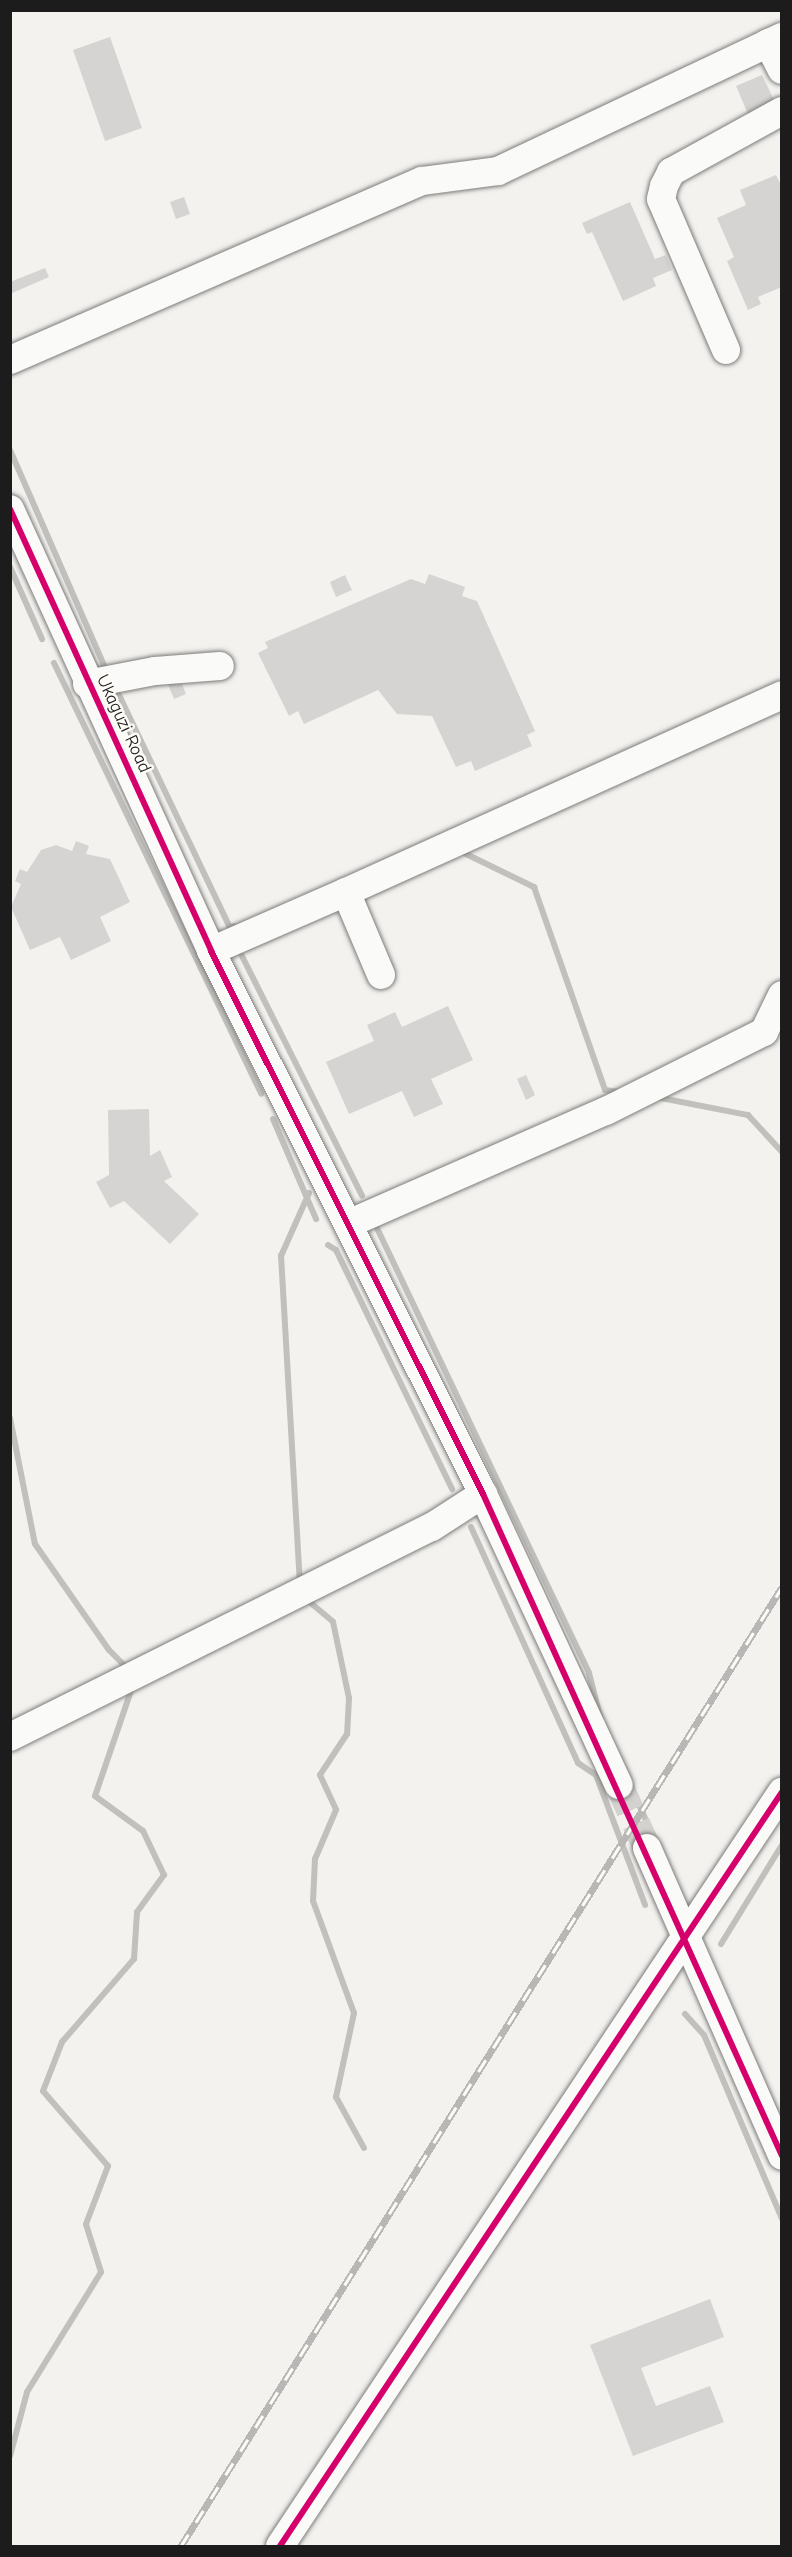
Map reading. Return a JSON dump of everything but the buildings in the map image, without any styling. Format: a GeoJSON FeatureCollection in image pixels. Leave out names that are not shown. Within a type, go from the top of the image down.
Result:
{"type":"FeatureCollection","features":[{"type":"Feature","properties":{"kind":"street"},"geometry":{"type":"LineString","coordinates":[[10,360],[422,181],[498,171],[775,40],[782,70]]}},
{"type":"Feature","properties":{"kind":"street"},"geometry":{"type":"LineString","coordinates":[[726,350],[662,199],[664,186],[671,172],[782,111]]}},
{"type":"Feature","properties":{"kind":"street","name":"Ukaguzi Road"},"geometry":{"type":"LineString","coordinates":[[10,509],[87,684],[211,951],[483,1494],[619,1785]]}},
{"type":"Feature","properties":{"kind":"street"},"geometry":{"type":"LineString","coordinates":[[87,684],[155,670],[220,666]]}},
{"type":"Feature","properties":{"kind":"street"},"geometry":{"type":"LineString","coordinates":[[211,951],[782,694]]}},
{"type":"Feature","properties":{"kind":"street"},"geometry":{"type":"LineString","coordinates":[[346,892],[381,975]]}},
{"type":"Feature","properties":{"kind":"street"},"geometry":{"type":"LineString","coordinates":[[348,1224],[606,1111],[764,1032],[782,995]]}},
{"type":"Feature","properties":{"kind":"street"},"geometry":{"type":"LineString","coordinates":[[10,1737],[432,1527],[483,1494]]}},
{"type":"Feature","properties":{"kind":"street"},"geometry":{"type":"LineString","coordinates":[[280,2547],[782,1792]]}},
{"type":"Feature","properties":{"kind":"street"},"geometry":{"type":"LineString","coordinates":[[647,1848],[782,2156]]}},
{"type":"Feature","properties":{"kind":"waterway"},"geometry":{"type":"LineString","coordinates":[[10,450],[104,665]]}},
{"type":"Feature","properties":{"kind":"waterway"},"geometry":{"type":"LineString","coordinates":[[10,567],[42,639]]}},
{"type":"Feature","properties":{"kind":"waterway"},"geometry":{"type":"LineString","coordinates":[[54,663],[261,1094]]}},
{"type":"Feature","properties":{"kind":"waterway"},"geometry":{"type":"LineString","coordinates":[[119,695],[230,928],[234,926]]}},
{"type":"Feature","properties":{"kind":"waterway"},"geometry":{"type":"LineString","coordinates":[[466,854],[534,887],[605,1090],[619,1092]]}},
{"type":"Feature","properties":{"kind":"waterway"},"geometry":{"type":"LineString","coordinates":[[242,956],[362,1196]]}},
{"type":"Feature","properties":{"kind":"waterway"},"geometry":{"type":"LineString","coordinates":[[656,1097],[748,1115],[782,1152]]}},
{"type":"Feature","properties":{"kind":"waterway"},"geometry":{"type":"LineString","coordinates":[[273,1119],[316,1219]]}},
{"type":"Feature","properties":{"kind":"waterway"},"geometry":{"type":"LineString","coordinates":[[300,1585],[281,1256],[309,1193]]}},
{"type":"Feature","properties":{"kind":"waterway"},"geometry":{"type":"LineString","coordinates":[[376,1226],[589,1673],[601,1720]]}},
{"type":"Feature","properties":{"kind":"waterway"},"geometry":{"type":"LineString","coordinates":[[328,1245],[336,1250],[452,1489]]}},
{"type":"Feature","properties":{"kind":"waterway"},"geometry":{"type":"LineString","coordinates":[[10,1418],[35,1544],[109,1650],[129,1670]]}},
{"type":"Feature","properties":{"kind":"waterway"},"geometry":{"type":"LineString","coordinates":[[471,1527],[578,1763],[596,1775],[645,1905]]}},
{"type":"Feature","properties":{"kind":"waterway"},"geometry":{"type":"LineString","coordinates":[[306,1599],[333,1622],[349,1698],[347,1734],[320,1775],[336,1810],[315,1859],[313,1901],[354,2013],[336,2097],[364,2148]]}},
{"type":"Feature","properties":{"kind":"waterway"},"geometry":{"type":"LineString","coordinates":[[10,2456],[27,2392],[101,2272],[86,2224],[108,2166],[43,2091],[62,2042],[134,1959],[137,1912],[164,1875],[143,1831],[95,1796],[133,1685]]}},
{"type":"Feature","properties":{"kind":"waterway"},"geometry":{"type":"LineString","coordinates":[[630,1784],[655,1841]]}},
{"type":"Feature","properties":{"kind":"waterway"},"geometry":{"type":"LineString","coordinates":[[721,1944],[782,1845]]}},
{"type":"Feature","properties":{"kind":"waterway"},"geometry":{"type":"LineString","coordinates":[[685,2014],[704,2035],[782,2219]]}},
{"type":"Feature","properties":{"kind":"tunnel"},"geometry":{"type":"LineString","coordinates":[[619,1785],[647,1848]]}},
{"type":"Feature","properties":{"kind":"railway"},"geometry":{"type":"LineString","coordinates":[[181,2546],[782,1587]]}},
{"type":"Feature","properties":{"kind":"cycle path"},"geometry":{"type":"LineString","coordinates":[[10,509],[211,951],[483,1494],[782,2156]]}},
{"type":"Feature","properties":{"kind":"cycle path"},"geometry":{"type":"LineString","coordinates":[[280,2546],[782,1792]]}}]}
